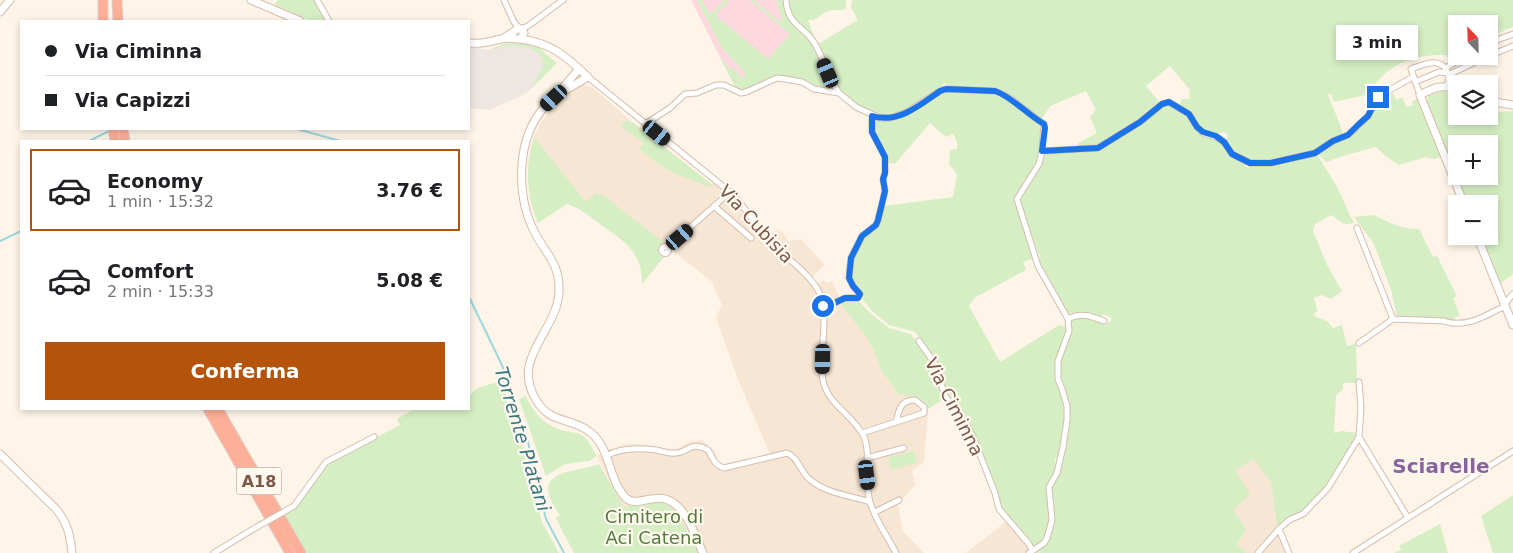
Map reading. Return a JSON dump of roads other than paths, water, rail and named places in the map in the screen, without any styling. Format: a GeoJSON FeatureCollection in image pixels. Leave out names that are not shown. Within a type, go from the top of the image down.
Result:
{"type":"FeatureCollection","features":[{"type":"Feature","properties":{"kind":"highway"},"geometry":{"type":"LineString","coordinates":[[101,0],[103,19]]}},
{"type":"Feature","properties":{"kind":"highway"},"geometry":{"type":"LineString","coordinates":[[112,0],[112,20]]}},
{"type":"Feature","properties":{"kind":"highway"},"geometry":{"type":"LineString","coordinates":[[119,0],[120,20]]}},
{"type":"Feature","properties":{"kind":"highway","name":"A18"},"geometry":{"type":"LineString","coordinates":[[209,410],[290,553]]}},
{"type":"Feature","properties":{"kind":"highway","name":"A18"},"geometry":{"type":"LineString","coordinates":[[219,410],[301,553]]}},
{"type":"Feature","properties":{"kind":"street"},"geometry":{"type":"LineString","coordinates":[[0,12],[10,0]]}},
{"type":"Feature","properties":{"kind":"street"},"geometry":{"type":"LineString","coordinates":[[251,0],[298,20]]}},
{"type":"Feature","properties":{"kind":"street"},"geometry":{"type":"LineString","coordinates":[[317,0],[328,20]]}},
{"type":"Feature","properties":{"kind":"street"},"geometry":{"type":"LineString","coordinates":[[504,0],[520,32]]}},
{"type":"Feature","properties":{"kind":"street"},"geometry":{"type":"LineString","coordinates":[[470,43],[483,44],[520,32],[563,0]]}},
{"type":"Feature","properties":{"kind":"street"},"geometry":{"type":"LineString","coordinates":[[786,0],[791,20],[815,44],[831,82],[839,93],[856,107],[872,116],[891,118],[907,112],[946,89],[995,91],[1003,93],[1026,113],[1044,124],[1039,164],[1017,199],[1038,266],[1068,319],[1069,331],[1058,361],[1058,379],[1067,406],[1064,447],[1057,473],[1049,487],[1052,520],[1047,538],[1031,552]]}},
{"type":"Feature","properties":{"kind":"street","name":"Via Cubisia"},"geometry":{"type":"LineString","coordinates":[[520,32],[548,45],[569,59],[588,77],[730,192],[742,204],[768,239],[818,290],[823,306]]}},
{"type":"Feature","properties":{"kind":"street"},"geometry":{"type":"LineString","coordinates":[[1498,40],[1513,34]]}},
{"type":"Feature","properties":{"kind":"street"},"geometry":{"type":"LineString","coordinates":[[1498,52],[1513,46]]}},
{"type":"Feature","properties":{"kind":"street"},"geometry":{"type":"LineString","coordinates":[[1420,95],[1440,86],[1447,86],[1449,80],[1447,72],[1441,63],[1431,62],[1411,69],[1414,80],[1420,95],[1460,195]]}},
{"type":"Feature","properties":{"kind":"street"},"geometry":{"type":"LineString","coordinates":[[1447,72],[1455,65]]}},
{"type":"Feature","properties":{"kind":"street"},"geometry":{"type":"LineString","coordinates":[[1042,151],[1098,148],[1140,122],[1162,104],[1169,102],[1189,114],[1197,127],[1203,132],[1216,136],[1224,142],[1232,154],[1250,163],[1271,163],[1315,153],[1333,141],[1348,135],[1368,116],[1378,97],[1414,80],[1439,72],[1447,72],[1465,65]]}},
{"type":"Feature","properties":{"kind":"street"},"geometry":{"type":"LineString","coordinates":[[579,69],[538,114],[525,142],[521,183],[523,199],[534,232],[555,265],[559,282],[556,309],[530,358],[528,373],[530,383],[535,399],[544,410],[558,419],[587,429],[593,434],[606,456],[625,497],[633,502],[657,497],[673,502],[684,515],[703,553]]}},
{"type":"Feature","properties":{"kind":"street"},"geometry":{"type":"LineString","coordinates":[[554,98],[588,77]]}},
{"type":"Feature","properties":{"kind":"street"},"geometry":{"type":"LineString","coordinates":[[645,124],[670,108],[682,96],[716,86],[724,86],[741,93],[762,86],[776,78],[802,82],[814,90],[839,93]]}},
{"type":"Feature","properties":{"kind":"street"},"geometry":{"type":"LineString","coordinates":[[1498,102],[1513,105]]}},
{"type":"Feature","properties":{"kind":"street"},"geometry":{"type":"LineString","coordinates":[[872,116],[872,132],[885,157],[883,179],[885,191],[876,225],[862,236],[851,258],[849,278],[860,294],[858,298],[845,298],[823,306],[822,373],[824,384],[833,402],[862,434],[867,458],[870,502],[896,553]]}},
{"type":"Feature","properties":{"kind":"street"},"geometry":{"type":"LineString","coordinates":[[667,248],[730,192]]}},
{"type":"Feature","properties":{"kind":"street"},"geometry":{"type":"LineString","coordinates":[[714,206],[751,238]]}},
{"type":"Feature","properties":{"kind":"street"},"geometry":{"type":"LineString","coordinates":[[1357,228],[1393,319]]}},
{"type":"Feature","properties":{"kind":"street"},"geometry":{"type":"LineString","coordinates":[[1481,245],[1513,325]]}},
{"type":"Feature","properties":{"kind":"street"},"geometry":{"type":"LineString","coordinates":[[1359,343],[1393,319],[1444,321],[1451,324],[1471,322],[1505,306],[1513,294]]}},
{"type":"Feature","properties":{"kind":"street"},"geometry":{"type":"LineString","coordinates":[[1068,319],[1074,316],[1089,315],[1104,321]]}},
{"type":"Feature","properties":{"kind":"street","name":"Via Ciminna"},"geometry":{"type":"LineString","coordinates":[[919,341],[935,364],[945,396],[968,427],[973,437],[995,493],[999,509],[1029,544],[1031,552]]}},
{"type":"Feature","properties":{"kind":"street"},"geometry":{"type":"LineString","coordinates":[[1258,553],[1279,529],[1289,520],[1303,514],[1328,488],[1359,437],[1361,408],[1359,382]]}},
{"type":"Feature","properties":{"kind":"street"},"geometry":{"type":"LineString","coordinates":[[862,434],[924,413],[924,407],[915,400],[903,403],[899,408],[896,422]]}},
{"type":"Feature","properties":{"kind":"street"},"geometry":{"type":"LineString","coordinates":[[214,553],[294,506],[326,462],[374,437]]}},
{"type":"Feature","properties":{"kind":"street"},"geometry":{"type":"LineString","coordinates":[[1359,437],[1408,518]]}},
{"type":"Feature","properties":{"kind":"street"},"geometry":{"type":"LineString","coordinates":[[606,456],[613,452],[627,450],[653,450],[678,453],[692,446],[698,446],[708,450],[714,463],[724,468],[787,453],[792,455],[808,478],[823,489],[870,502]]}},
{"type":"Feature","properties":{"kind":"street"},"geometry":{"type":"LineString","coordinates":[[867,458],[904,448]]}},
{"type":"Feature","properties":{"kind":"street"},"geometry":{"type":"LineString","coordinates":[[1353,553],[1513,451]]}},
{"type":"Feature","properties":{"kind":"street"},"geometry":{"type":"LineString","coordinates":[[0,454],[64,519],[68,528],[72,553]]}},
{"type":"Feature","properties":{"kind":"street"},"geometry":{"type":"LineString","coordinates":[[875,512],[899,500]]}},
{"type":"Feature","properties":{"kind":"street"},"geometry":{"type":"LineString","coordinates":[[1279,529],[1289,553]]}},
{"type":"Feature","properties":{"kind":"waterway","name":"Torrente Platani"},"geometry":{"type":"LineString","coordinates":[[91,140],[111,130]]}},
{"type":"Feature","properties":{"kind":"waterway","name":"Torrente Platani"},"geometry":{"type":"LineString","coordinates":[[301,130],[336,140]]}},
{"type":"Feature","properties":{"kind":"waterway","name":"Torrente Platani"},"geometry":{"type":"LineString","coordinates":[[0,241],[20,231]]}},
{"type":"Feature","properties":{"kind":"waterway","name":"Torrente Platani"},"geometry":{"type":"LineString","coordinates":[[470,299],[502,365],[528,442],[546,519],[564,553]]}},
{"type":"Feature","properties":{"kind":"district","name":"Sciarelle"},"geometry":{"type":"Point","coordinates":[1441,466]}},
{"type":"Feature","properties":{"kind":"park label","name":"Cimitero di Aci Catena"},"geometry":{"type":"Point","coordinates":[654,527]}}]}
